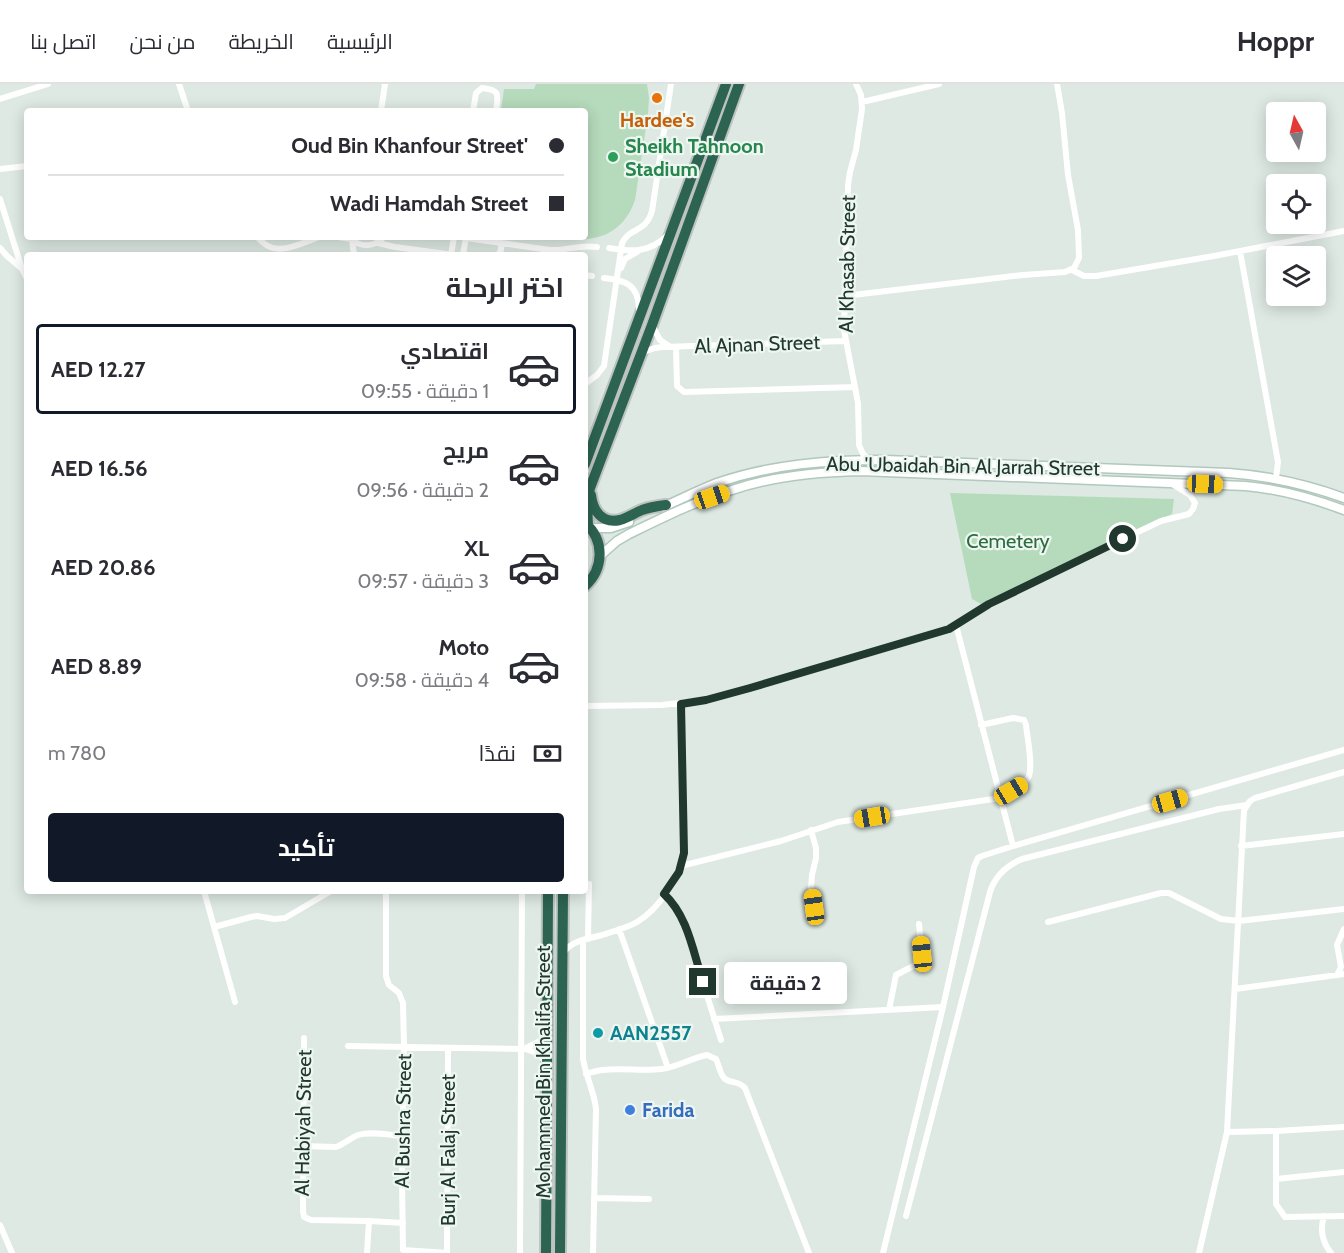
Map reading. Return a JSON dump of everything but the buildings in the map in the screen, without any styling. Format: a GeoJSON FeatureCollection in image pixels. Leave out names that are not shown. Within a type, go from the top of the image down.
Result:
{"type":"FeatureCollection","features":[{"type":"Feature","properties":{"kind":"highway"},"geometry":{"type":"LineString","coordinates":[[588,456],[726,84]]}},
{"type":"Feature","properties":{"kind":"highway"},"geometry":{"type":"LineString","coordinates":[[588,503],[590,488],[739,84]]}},
{"type":"Feature","properties":{"kind":"highway"},"geometry":{"type":"LineString","coordinates":[[590,488],[592,505],[603,518],[608,520],[619,520],[646,509],[666,505]]}},
{"type":"Feature","properties":{"kind":"highway"},"geometry":{"type":"LineString","coordinates":[[588,526],[596,536],[600,556],[595,574],[588,582]]}},
{"type":"Feature","properties":{"kind":"highway","name":"Mohammed Bin Khalifa Street"},"geometry":{"type":"LineString","coordinates":[[546,1253],[548,894]]}},
{"type":"Feature","properties":{"kind":"highway","name":"Mohammed Bin Khalifa Street"},"geometry":{"type":"LineString","coordinates":[[560,1253],[562,894]]}},
{"type":"Feature","properties":{"kind":"main road","name":"Abu 'Ubaidah Bin Al Jarrah Street"},"geometry":{"type":"LineString","coordinates":[[588,526],[611,528],[702,489],[746,474],[795,464],[845,460],[1229,472],[1276,478],[1344,498]]}},
{"type":"Feature","properties":{"kind":"main road","name":"Abu 'Ubaidah Bin Al Jarrah Street"},"geometry":{"type":"LineString","coordinates":[[600,556],[623,537],[712,497],[753,484],[817,473],[860,471],[1245,486],[1278,490],[1344,510]]}},
{"type":"Feature","properties":{"kind":"street"},"geometry":{"type":"LineString","coordinates":[[0,99],[48,84]]}},
{"type":"Feature","properties":{"kind":"street"},"geometry":{"type":"LineString","coordinates":[[179,84],[187,108]]}},
{"type":"Feature","properties":{"kind":"street"},"geometry":{"type":"LineString","coordinates":[[381,108],[385,84]]}},
{"type":"Feature","properties":{"kind":"street"},"geometry":{"type":"LineString","coordinates":[[588,382],[604,366],[621,250],[625,238],[644,226],[652,211],[671,84]]}},
{"type":"Feature","properties":{"kind":"street","name":"Al Khasab Street"},"geometry":{"type":"LineString","coordinates":[[856,84],[862,102],[856,150],[848,185],[844,296],[845,341],[855,387],[859,445]]}},
{"type":"Feature","properties":{"kind":"street"},"geometry":{"type":"LineString","coordinates":[[862,102],[939,84]]}},
{"type":"Feature","properties":{"kind":"street"},"geometry":{"type":"LineString","coordinates":[[844,296],[1072,270],[1079,258],[1078,230],[1068,175],[1057,84]]}},
{"type":"Feature","properties":{"kind":"street"},"geometry":{"type":"LineString","coordinates":[[474,108],[476,93],[482,88],[496,92],[498,97],[496,108]]}},
{"type":"Feature","properties":{"kind":"street"},"geometry":{"type":"LineString","coordinates":[[0,170],[24,166]]}},
{"type":"Feature","properties":{"kind":"street"},"geometry":{"type":"LineString","coordinates":[[0,200],[24,273]]}},
{"type":"Feature","properties":{"kind":"street"},"geometry":{"type":"LineString","coordinates":[[639,315],[636,293],[623,278],[622,265],[630,255],[660,242],[672,230]]}},
{"type":"Feature","properties":{"kind":"street"},"geometry":{"type":"LineString","coordinates":[[1072,270],[1092,277],[1344,231]]}},
{"type":"Feature","properties":{"kind":"street"},"geometry":{"type":"LineString","coordinates":[[261,240],[274,252],[310,240]]}},
{"type":"Feature","properties":{"kind":"street"},"geometry":{"type":"LineString","coordinates":[[353,240],[364,246],[377,243],[431,252]]}},
{"type":"Feature","properties":{"kind":"street"},"geometry":{"type":"LineString","coordinates":[[370,252],[380,240]]}},
{"type":"Feature","properties":{"kind":"street"},"geometry":{"type":"LineString","coordinates":[[478,240],[550,250],[585,245],[597,247]]}},
{"type":"Feature","properties":{"kind":"street"},"geometry":{"type":"LineString","coordinates":[[500,252],[501,244]]}},
{"type":"Feature","properties":{"kind":"street"},"geometry":{"type":"LineString","coordinates":[[572,252],[574,247]]}},
{"type":"Feature","properties":{"kind":"street"},"geometry":{"type":"LineString","coordinates":[[0,248],[22,269]]}},
{"type":"Feature","properties":{"kind":"street"},"geometry":{"type":"LineString","coordinates":[[609,248],[628,251],[643,249]]}},
{"type":"Feature","properties":{"kind":"street"},"geometry":{"type":"LineString","coordinates":[[1240,251],[1278,462],[1276,478]]}},
{"type":"Feature","properties":{"kind":"street"},"geometry":{"type":"LineString","coordinates":[[604,278],[627,282]]}},
{"type":"Feature","properties":{"kind":"street","name":"Al Ajnan Street"},"geometry":{"type":"LineString","coordinates":[[652,324],[657,335],[673,347]]}},
{"type":"Feature","properties":{"kind":"street","name":"Al Ajnan Street"},"geometry":{"type":"LineString","coordinates":[[641,353],[655,348],[845,341]]}},
{"type":"Feature","properties":{"kind":"street"},"geometry":{"type":"LineString","coordinates":[[673,347],[677,386],[684,392],[855,387]]}},
{"type":"Feature","properties":{"kind":"street"},"geometry":{"type":"LineString","coordinates":[[859,445],[863,454],[870,460]]}},
{"type":"Feature","properties":{"kind":"street"},"geometry":{"type":"LineString","coordinates":[[845,460],[854,454],[859,445]]}},
{"type":"Feature","properties":{"kind":"street"},"geometry":{"type":"LineString","coordinates":[[588,705],[681,704],[706,700],[956,626],[989,604],[1142,530],[1161,521],[1189,514],[1195,503],[1191,495],[1169,482]]}},
{"type":"Feature","properties":{"kind":"street"},"geometry":{"type":"LineString","coordinates":[[956,626],[1013,846]]}},
{"type":"Feature","properties":{"kind":"street"},"geometry":{"type":"LineString","coordinates":[[562,957],[566,949],[585,939],[619,930],[638,922],[654,908],[681,866],[684,844],[681,704]]}},
{"type":"Feature","properties":{"kind":"street"},"geometry":{"type":"LineString","coordinates":[[681,866],[781,841],[838,822],[1000,798],[1023,784],[1030,776],[1026,725],[1024,720],[1013,718],[981,725]]}},
{"type":"Feature","properties":{"kind":"street"},"geometry":{"type":"LineString","coordinates":[[883,1253],[943,1007],[975,862],[982,856],[1013,846],[1344,750]]}},
{"type":"Feature","properties":{"kind":"street"},"geometry":{"type":"LineString","coordinates":[[1199,1253],[1227,1132],[1243,816],[1247,805],[1255,798],[1344,772]]}},
{"type":"Feature","properties":{"kind":"street"},"geometry":{"type":"LineString","coordinates":[[906,1216],[990,892],[999,874],[1009,865],[1022,860],[1219,809],[1247,805]]}},
{"type":"Feature","properties":{"kind":"street"},"geometry":{"type":"LineString","coordinates":[[811,830],[816,848],[811,888],[814,907]]}},
{"type":"Feature","properties":{"kind":"street"},"geometry":{"type":"LineString","coordinates":[[1241,846],[1344,834]]}},
{"type":"Feature","properties":{"kind":"street"},"geometry":{"type":"LineString","coordinates":[[589,884],[589,919],[585,939],[583,1059],[593,1090],[596,1109],[593,1253]]}},
{"type":"Feature","properties":{"kind":"street"},"geometry":{"type":"LineString","coordinates":[[1048,922],[1161,893],[1169,893],[1214,917],[1239,921],[1344,909]]}},
{"type":"Feature","properties":{"kind":"street"},"geometry":{"type":"LineString","coordinates":[[205,894],[235,1002]]}},
{"type":"Feature","properties":{"kind":"street"},"geometry":{"type":"LineString","coordinates":[[214,927],[257,916],[285,918],[326,894]]}},
{"type":"Feature","properties":{"kind":"street","name":"Al Bushra Street"},"geometry":{"type":"LineString","coordinates":[[386,894],[386,976],[389,985],[399,993],[403,1003],[403,1250],[447,1253]]}},
{"type":"Feature","properties":{"kind":"street"},"geometry":{"type":"LineString","coordinates":[[520,1253],[524,1049],[522,894]]}},
{"type":"Feature","properties":{"kind":"street"},"geometry":{"type":"LineString","coordinates":[[664,894],[675,905],[683,919],[721,1040]]}},
{"type":"Feature","properties":{"kind":"street"},"geometry":{"type":"LineString","coordinates":[[889,1010],[896,975],[919,963],[922,954],[919,924]]}},
{"type":"Feature","properties":{"kind":"street"},"geometry":{"type":"LineString","coordinates":[[562,928],[569,938],[585,939]]}},
{"type":"Feature","properties":{"kind":"street"},"geometry":{"type":"LineString","coordinates":[[1235,989],[1341,974],[1337,945],[1344,929]]}},
{"type":"Feature","properties":{"kind":"street"},"geometry":{"type":"LineString","coordinates":[[619,930],[668,1068]]}},
{"type":"Feature","properties":{"kind":"street"},"geometry":{"type":"LineString","coordinates":[[714,1019],[943,1007]]}},
{"type":"Feature","properties":{"kind":"street"},"geometry":{"type":"LineString","coordinates":[[524,1049],[536,1044],[547,1032]]}},
{"type":"Feature","properties":{"kind":"street","name":"Al Habiyah Street"},"geometry":{"type":"LineString","coordinates":[[304,1038],[302,1146],[304,1217],[311,1220],[369,1221]]}},
{"type":"Feature","properties":{"kind":"street"},"geometry":{"type":"LineString","coordinates":[[348,1046],[524,1049],[539,1054],[547,1065]]}},
{"type":"Feature","properties":{"kind":"street","name":"Burj Al Falaj Street"},"geometry":{"type":"LineString","coordinates":[[447,1253],[448,1048]]}},
{"type":"Feature","properties":{"kind":"street"},"geometry":{"type":"LineString","coordinates":[[586,1074],[599,1071],[656,1070],[702,1056],[712,1056],[716,1059],[724,1078],[737,1082],[745,1088],[809,1253]]}},
{"type":"Feature","properties":{"kind":"street"},"geometry":{"type":"LineString","coordinates":[[1227,1132],[1344,1127]]}},
{"type":"Feature","properties":{"kind":"street"},"geometry":{"type":"LineString","coordinates":[[1276,1131],[1276,1204],[1285,1217],[1344,1216]]}},
{"type":"Feature","properties":{"kind":"street"},"geometry":{"type":"LineString","coordinates":[[302,1146],[342,1145],[362,1134],[402,1136]]}},
{"type":"Feature","properties":{"kind":"street"},"geometry":{"type":"LineString","coordinates":[[1276,1179],[1344,1172]]}},
{"type":"Feature","properties":{"kind":"street"},"geometry":{"type":"LineString","coordinates":[[594,1198],[649,1199]]}},
{"type":"Feature","properties":{"kind":"street"},"geometry":{"type":"LineString","coordinates":[[1324,1216],[1321,1225],[1323,1237],[1331,1253]]}},
{"type":"Feature","properties":{"kind":"street"},"geometry":{"type":"LineString","coordinates":[[368,1253],[369,1221],[403,1223]]}},
{"type":"Feature","properties":{"kind":"street"},"geometry":{"type":"LineString","coordinates":[[0,1225],[12,1253]]}},
{"type":"Feature","properties":{"kind":"green space","name":"Sheikh Tahnoon Stadium"},"geometry":{"type":"Polygon","coordinates":[[[536,84],[647,84],[648,114],[635,200],[623,222],[606,234],[588,239],[588,108],[501,108],[504,89],[534,89],[536,84]]]}},
{"type":"Feature","properties":{"kind":"green space","name":"Cemetery"},"geometry":{"type":"Polygon","coordinates":[[[950,493],[1174,499],[1172,514],[983,605],[972,599],[950,493]]]}},
{"type":"Feature","properties":{"kind":"place","name":"Hardee's"},"geometry":{"type":"Point","coordinates":[657,98]}},
{"type":"Feature","properties":{"kind":"place","name":"Sheikh Tahnoon Stadium"},"geometry":{"type":"Point","coordinates":[613,157]}},
{"type":"Feature","properties":{"kind":"place","name":"AAN2557"},"geometry":{"type":"Point","coordinates":[598,1033]}},
{"type":"Feature","properties":{"kind":"place","name":"Farida"},"geometry":{"type":"Point","coordinates":[630,1110]}},
{"type":"Feature","properties":{"kind":"route"},"geometry":{"type":"LineString","coordinates":[[703,982],[683,919],[675,905],[664,894],[679,872],[684,853],[681,704],[750,688],[949,629],[989,604],[1123,539]]}}]}
